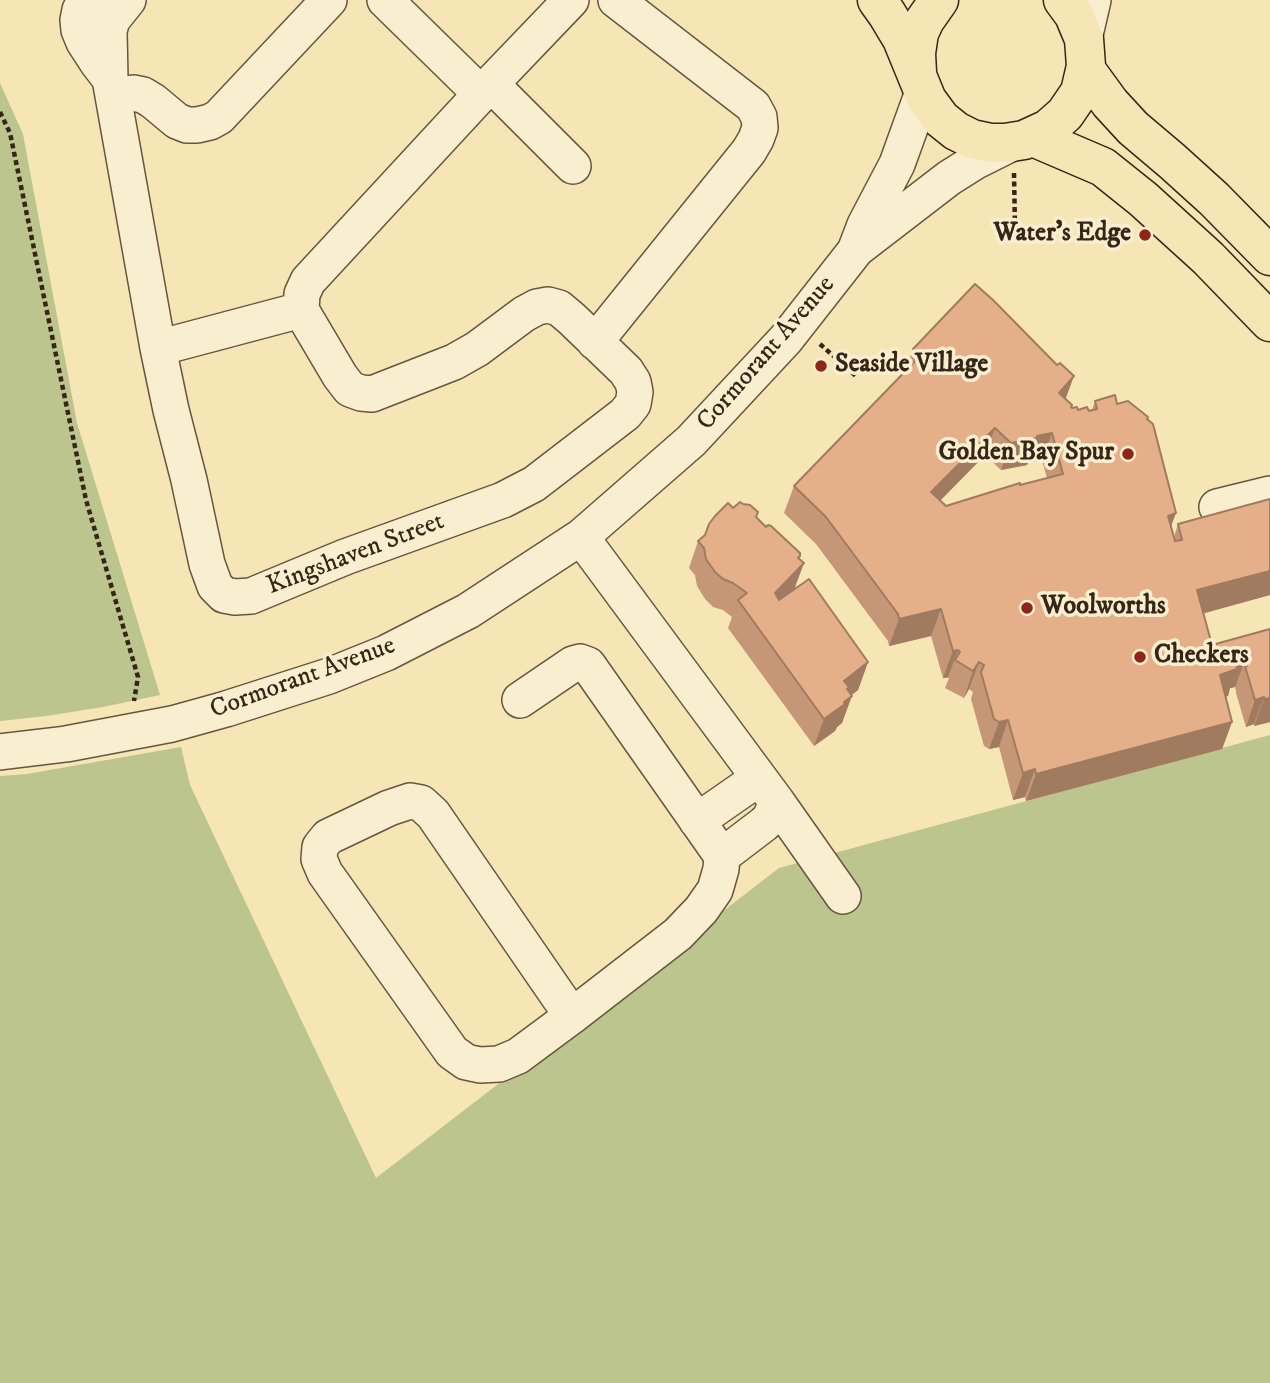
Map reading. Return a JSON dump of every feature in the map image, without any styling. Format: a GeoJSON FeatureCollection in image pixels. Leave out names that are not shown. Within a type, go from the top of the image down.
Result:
{"type":"FeatureCollection","features":[{"type":"Feature","properties":{"kind":"main road"},"geometry":{"type":"LineString","coordinates":[[877,0],[902,39],[929,105],[941,119],[960,133],[986,142],[1020,147],[1103,167],[1208,258],[1270,322]]}},
{"type":"Feature","properties":{"kind":"main road"},"geometry":{"type":"LineString","coordinates":[[920,82],[916,53],[919,33],[939,0]]}},
{"type":"Feature","properties":{"kind":"main road"},"geometry":{"type":"LineString","coordinates":[[1063,0],[1074,15],[1085,55],[1111,103],[1133,128],[1214,199],[1270,256]]}},
{"type":"Feature","properties":{"kind":"main road"},"geometry":{"type":"LineString","coordinates":[[1020,147],[1065,114],[1080,92],[1085,55]]}},
{"type":"Feature","properties":{"kind":"street","name":"Kingshaven Street"},"geometry":{"type":"LineString","coordinates":[[89,0],[80,10],[79,30],[112,88]]}},
{"type":"Feature","properties":{"kind":"street","name":"Kingshaven Street"},"geometry":{"type":"LineString","coordinates":[[128,0],[112,20],[109,31],[112,88],[171,410],[207,564],[215,586],[223,595],[251,596],[345,557],[503,500],[534,484],[625,414],[633,404],[634,383],[626,371],[559,308],[548,305],[537,307],[454,362],[373,394],[351,389],[301,310]]}},
{"type":"Feature","properties":{"kind":"street"},"geometry":{"type":"LineString","coordinates":[[112,88],[143,95],[177,121],[187,125],[210,122],[219,117],[328,0]]}},
{"type":"Feature","properties":{"kind":"street"},"geometry":{"type":"LineString","coordinates":[[384,0],[573,166]]}},
{"type":"Feature","properties":{"kind":"street"},"geometry":{"type":"LineString","coordinates":[[158,348],[301,310],[302,294],[308,281],[571,0]]}},
{"type":"Feature","properties":{"kind":"street"},"geometry":{"type":"LineString","coordinates":[[595,342],[749,151],[760,128],[759,117],[753,106],[616,0]]}},
{"type":"Feature","properties":{"kind":"street"},"geometry":{"type":"LineString","coordinates":[[1085,55],[1093,0]]}},
{"type":"Feature","properties":{"kind":"street","name":"Cormorant Avenue"},"geometry":{"type":"LineString","coordinates":[[855,251],[865,225],[897,163],[920,82]]}},
{"type":"Feature","properties":{"kind":"street","name":"Cormorant Avenue"},"geometry":{"type":"LineString","coordinates":[[0,752],[66,744],[173,724],[226,709],[330,676],[386,653],[468,611],[580,537],[691,441],[755,374],[855,251],[949,178],[976,161],[1020,147]]}},
{"type":"Feature","properties":{"kind":"street"},"geometry":{"type":"LineString","coordinates":[[1217,508],[1270,494]]}},
{"type":"Feature","properties":{"kind":"street"},"geometry":{"type":"LineString","coordinates":[[580,537],[768,790],[843,896]]}},
{"type":"Feature","properties":{"kind":"street"},"geometry":{"type":"LineString","coordinates":[[520,699],[573,664],[580,662],[588,665],[722,856],[715,890],[701,910],[678,934],[572,1016],[518,1056],[499,1064],[466,1062],[452,1052],[325,873],[319,859],[320,847],[328,837],[389,808],[410,801],[421,803],[433,814],[572,1016]]}},
{"type":"Feature","properties":{"kind":"street"},"geometry":{"type":"LineString","coordinates":[[697,821],[768,790]]}},
{"type":"Feature","properties":{"kind":"street"},"geometry":{"type":"LineString","coordinates":[[722,856],[770,818],[768,790]]}},
{"type":"Feature","properties":{"kind":"path"},"geometry":{"type":"LineString","coordinates":[[0,112],[10,133],[86,500],[138,677],[132,712]]}},
{"type":"Feature","properties":{"kind":"path"},"geometry":{"type":"LineString","coordinates":[[1015,228],[1020,147]]}},
{"type":"Feature","properties":{"kind":"path"},"geometry":{"type":"LineString","coordinates":[[796,326],[815,339],[858,378]]}},
{"type":"Feature","properties":{"kind":"green space"},"geometry":{"type":"Polygon","coordinates":[[[0,83],[23,134],[77,423],[160,695],[103,707],[0,721],[0,83]]]}},
{"type":"Feature","properties":{"kind":"green space"},"geometry":{"type":"Polygon","coordinates":[[[1270,735],[1270,1383],[0,1383],[0,776],[27,774],[181,747],[190,785],[376,1178],[779,868],[1270,735]]]}},
{"type":"Feature","properties":{"kind":"building"},"geometry":{"type":"Polygon","coordinates":[[[975,284],[1057,365],[1060,363],[1074,376],[1059,393],[1072,408],[1077,407],[1078,410],[1087,407],[1089,411],[1097,409],[1095,401],[1115,395],[1117,404],[1128,401],[1148,417],[1153,424],[1176,513],[1168,516],[1175,541],[1182,540],[1178,524],[1270,499],[1270,571],[1197,590],[1212,645],[1270,629],[1270,698],[1255,700],[1245,660],[1236,662],[1237,669],[1220,675],[1232,722],[1036,774],[1035,769],[1023,773],[1008,720],[999,722],[994,719],[981,672],[984,665],[979,662],[973,671],[955,660],[960,652],[953,651],[941,609],[899,619],[826,517],[794,486],[920,356],[913,349],[975,284]],[[995,428],[931,492],[946,506],[1020,483],[1063,474],[1052,433],[1011,443],[995,428]]]}},
{"type":"Feature","properties":{"kind":"building"},"geometry":{"type":"Polygon","coordinates":[[[740,502],[750,505],[758,512],[756,517],[766,527],[771,526],[800,553],[798,558],[804,563],[775,593],[779,600],[809,579],[868,662],[844,681],[852,696],[824,719],[738,600],[747,593],[715,572],[698,541],[705,535],[715,516],[728,503],[733,508],[740,502]]]}},
{"type":"Feature","properties":{"kind":"place","name":"Water's Edge"},"geometry":{"type":"Point","coordinates":[1145,235]}},
{"type":"Feature","properties":{"kind":"place","name":"Seaside Village"},"geometry":{"type":"Point","coordinates":[821,366]}},
{"type":"Feature","properties":{"kind":"place","name":"Golden Bay Spur"},"geometry":{"type":"Point","coordinates":[1128,454]}},
{"type":"Feature","properties":{"kind":"place","name":"Woolworths"},"geometry":{"type":"Point","coordinates":[1027,608]}},
{"type":"Feature","properties":{"kind":"place","name":"Checkers"},"geometry":{"type":"Point","coordinates":[1140,657]}}]}
